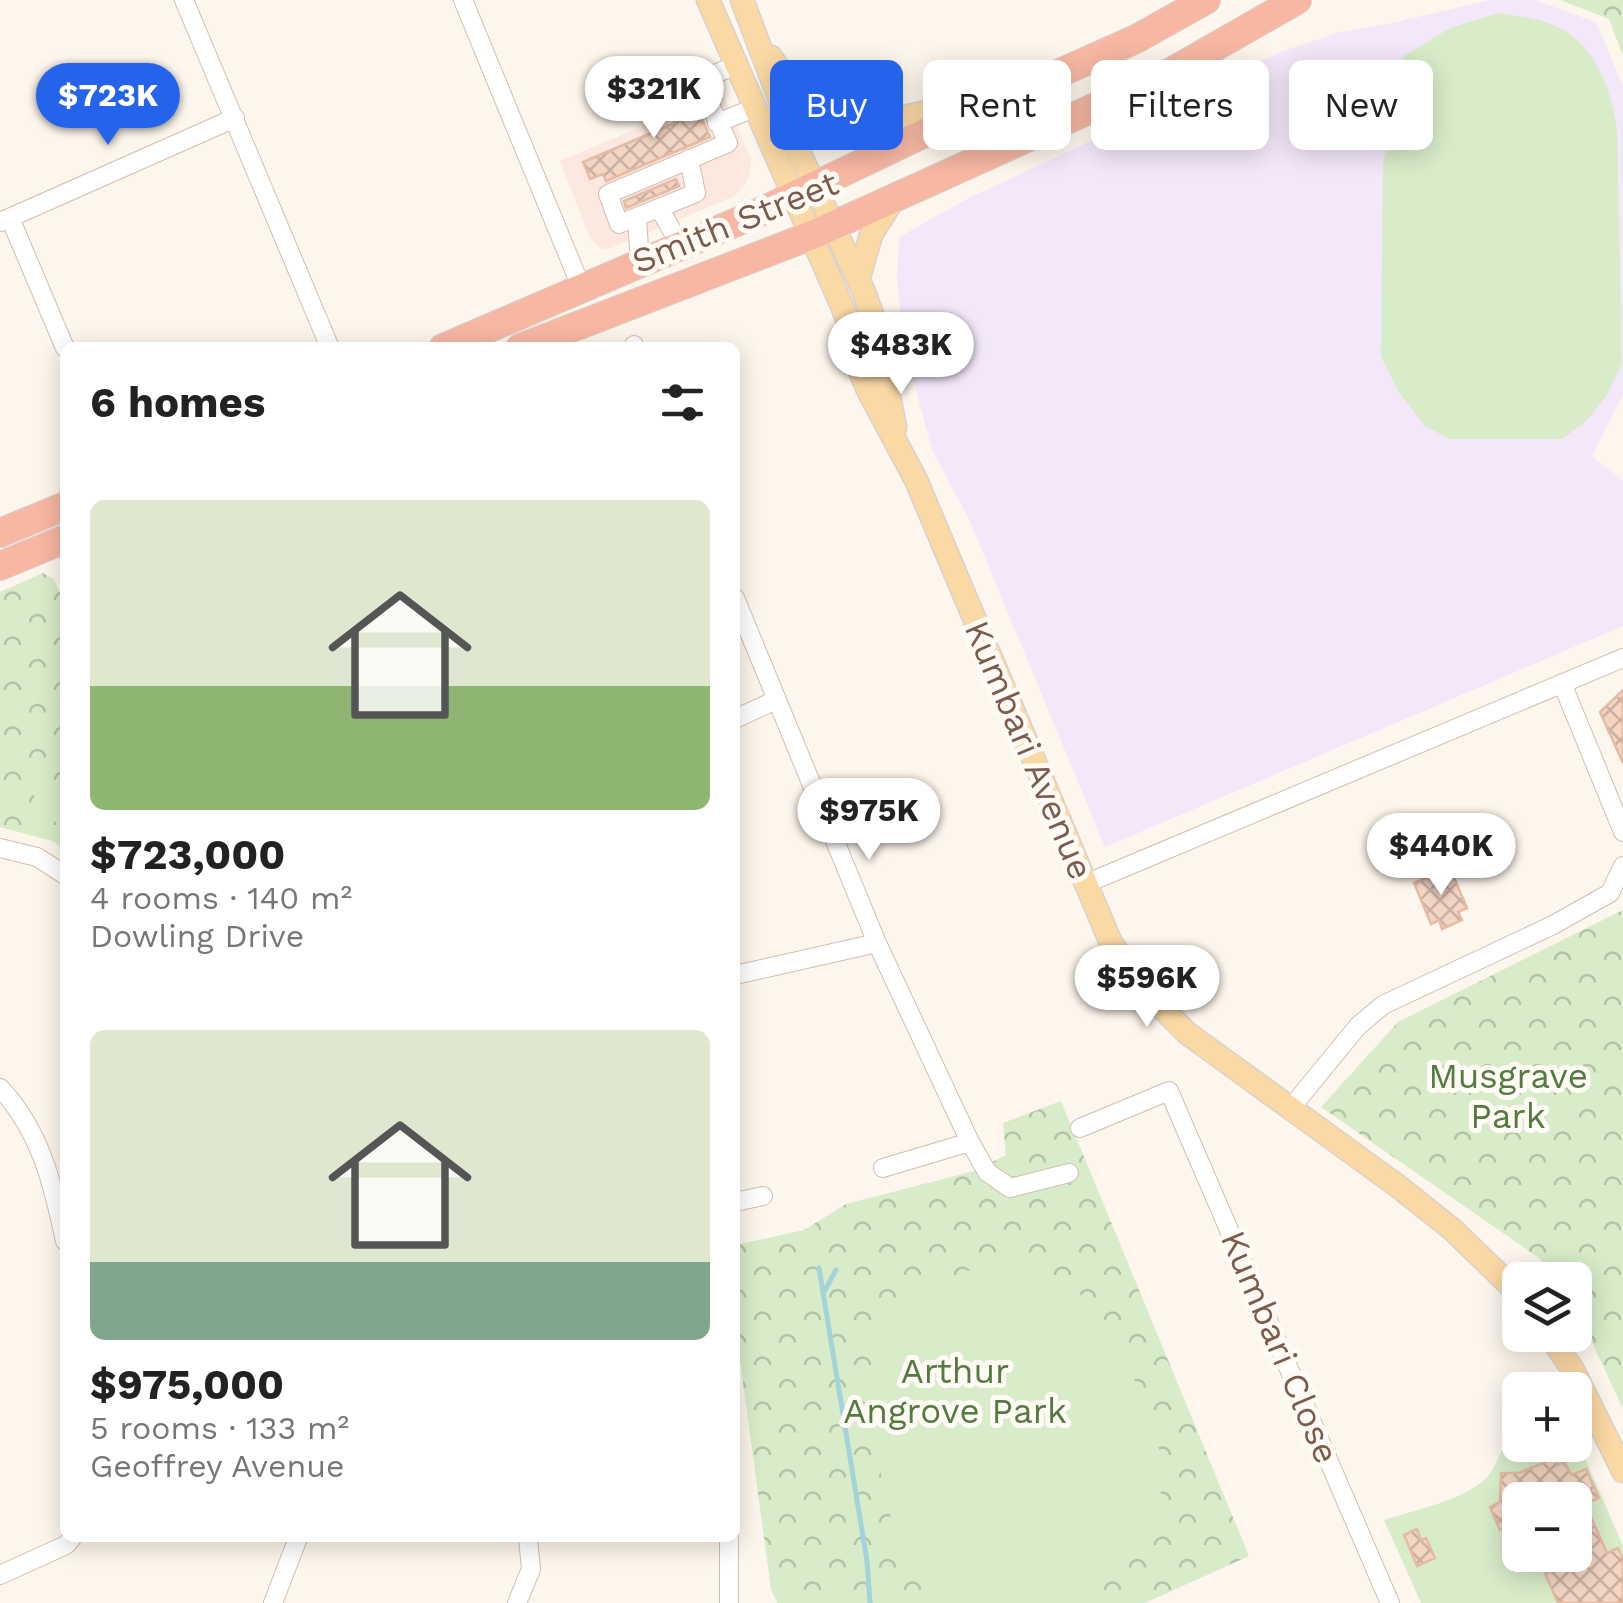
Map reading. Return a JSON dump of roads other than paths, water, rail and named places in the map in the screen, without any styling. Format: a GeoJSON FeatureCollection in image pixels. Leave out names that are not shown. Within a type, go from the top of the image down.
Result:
{"type":"FeatureCollection","features":[{"type":"Feature","properties":{"kind":"highway","name":"Smith Street"},"geometry":{"type":"LineString","coordinates":[[1071,68],[1206,0]]}},
{"type":"Feature","properties":{"kind":"highway","name":"Smith Street"},"geometry":{"type":"LineString","coordinates":[[535,342],[822,231],[1131,92],[1298,0]]}},
{"type":"Feature","properties":{"kind":"highway","name":"Smith Street"},"geometry":{"type":"LineString","coordinates":[[457,342],[681,246],[923,134]]}},
{"type":"Feature","properties":{"kind":"highway"},"geometry":{"type":"LineString","coordinates":[[0,533],[60,508]]}},
{"type":"Feature","properties":{"kind":"highway"},"geometry":{"type":"LineString","coordinates":[[0,566],[60,546]]}},
{"type":"Feature","properties":{"kind":"main road","name":"Kumbari Avenue"},"geometry":{"type":"LineString","coordinates":[[708,0],[754,108],[804,191],[822,231],[854,336],[860,371],[899,444],[1111,943],[1148,994],[1187,1032],[1453,1230],[1502,1278]]}},
{"type":"Feature","properties":{"kind":"main road","name":"Kumbari Avenue"},"geometry":{"type":"LineString","coordinates":[[742,0],[778,98],[804,191]]}},
{"type":"Feature","properties":{"kind":"main road"},"geometry":{"type":"LineString","coordinates":[[754,28],[780,71],[800,93],[828,111],[859,120],[883,121],[923,112]]}},
{"type":"Feature","properties":{"kind":"main road"},"geometry":{"type":"LineString","coordinates":[[858,278],[871,235],[896,196]]}},
{"type":"Feature","properties":{"kind":"main road","name":"Kumbari Avenue"},"geometry":{"type":"LineString","coordinates":[[822,231],[858,278],[874,320],[899,444]]}},
{"type":"Feature","properties":{"kind":"main road"},"geometry":{"type":"LineString","coordinates":[[1561,1352],[1623,1471]]}},
{"type":"Feature","properties":{"kind":"street"},"geometry":{"type":"LineString","coordinates":[[184,0],[328,342]]}},
{"type":"Feature","properties":{"kind":"street"},"geometry":{"type":"LineString","coordinates":[[463,0],[582,289]]}},
{"type":"Feature","properties":{"kind":"street"},"geometry":{"type":"LineString","coordinates":[[690,159],[696,193],[619,224],[608,194],[690,159],[728,143],[699,82],[736,65]]}},
{"type":"Feature","properties":{"kind":"street"},"geometry":{"type":"LineString","coordinates":[[716,123],[754,108]]}},
{"type":"Feature","properties":{"kind":"street"},"geometry":{"type":"LineString","coordinates":[[63,342],[5,220],[235,118]]}},
{"type":"Feature","properties":{"kind":"street"},"geometry":{"type":"LineString","coordinates":[[659,208],[681,246]]}},
{"type":"Feature","properties":{"kind":"street"},"geometry":{"type":"LineString","coordinates":[[637,217],[640,264]]}},
{"type":"Feature","properties":{"kind":"street"},"geometry":{"type":"LineString","coordinates":[[740,610],[877,943],[970,1142],[988,1172],[1010,1188],[1069,1173]]}},
{"type":"Feature","properties":{"kind":"street"},"geometry":{"type":"LineString","coordinates":[[1085,884],[1623,658]]}},
{"type":"Feature","properties":{"kind":"street"},"geometry":{"type":"LineString","coordinates":[[1562,682],[1623,832]]}},
{"type":"Feature","properties":{"kind":"street"},"geometry":{"type":"LineString","coordinates":[[740,718],[776,700]]}},
{"type":"Feature","properties":{"kind":"street"},"geometry":{"type":"LineString","coordinates":[[0,848],[36,857],[60,872]]}},
{"type":"Feature","properties":{"kind":"street"},"geometry":{"type":"LineString","coordinates":[[1290,1108],[1358,1026],[1383,1005],[1596,901],[1610,892],[1623,866]]}},
{"type":"Feature","properties":{"kind":"street"},"geometry":{"type":"LineString","coordinates":[[740,975],[877,943]]}},
{"type":"Feature","properties":{"kind":"street"},"geometry":{"type":"LineString","coordinates":[[0,1088],[28,1124],[45,1161],[60,1221]]}},
{"type":"Feature","properties":{"kind":"street","name":"Kumbari Close"},"geometry":{"type":"LineString","coordinates":[[1080,1128],[1169,1091],[1390,1603]]}},
{"type":"Feature","properties":{"kind":"street"},"geometry":{"type":"LineString","coordinates":[[883,1168],[970,1142]]}},
{"type":"Feature","properties":{"kind":"street"},"geometry":{"type":"LineString","coordinates":[[740,1201],[763,1196]]}},
{"type":"Feature","properties":{"kind":"street"},"geometry":{"type":"LineString","coordinates":[[0,1575],[69,1542]]}},
{"type":"Feature","properties":{"kind":"street"},"geometry":{"type":"LineString","coordinates":[[273,1603],[296,1542]]}},
{"type":"Feature","properties":{"kind":"street"},"geometry":{"type":"LineString","coordinates":[[517,1603],[531,1569],[528,1542]]}},
{"type":"Feature","properties":{"kind":"street"},"geometry":{"type":"LineString","coordinates":[[729,1542],[732,1600]]}},
{"type":"Feature","properties":{"kind":"waterway"},"geometry":{"type":"LineString","coordinates":[[819,1268],[867,1561],[870,1603]]}},
{"type":"Feature","properties":{"kind":"waterway"},"geometry":{"type":"LineString","coordinates":[[823,1294],[836,1270]]}},
{"type":"Feature","properties":{"kind":"park label","name":"Musgrave Park"},"geometry":{"type":"Point","coordinates":[1508,1096]}},
{"type":"Feature","properties":{"kind":"park label","name":"Arthur Angrove Park"},"geometry":{"type":"Point","coordinates":[955,1391]}}]}
